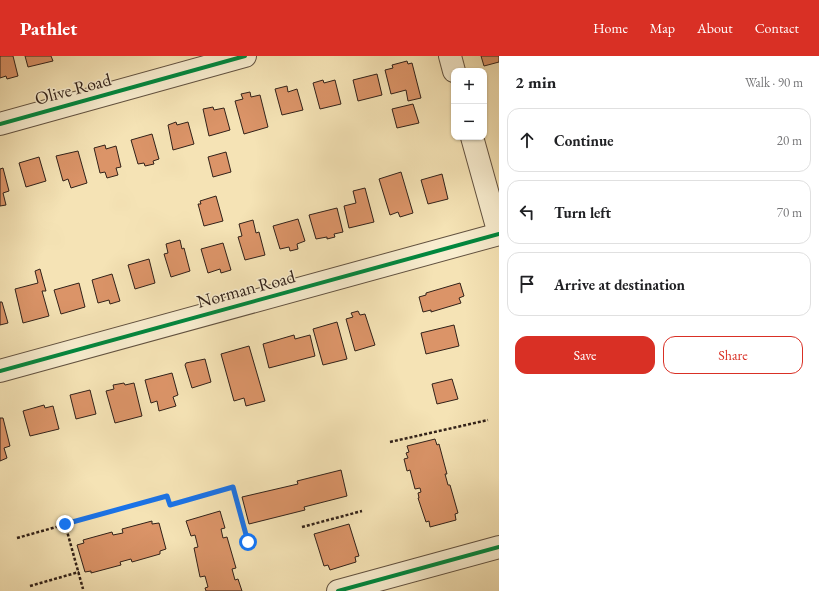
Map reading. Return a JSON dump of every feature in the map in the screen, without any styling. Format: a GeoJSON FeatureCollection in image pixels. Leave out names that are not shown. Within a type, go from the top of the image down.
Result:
{"type":"FeatureCollection","features":[{"type":"Feature","properties":{"kind":"street","name":"Olive Road"},"geometry":{"type":"LineString","coordinates":[[0,124],[245,56]]}},
{"type":"Feature","properties":{"kind":"street"},"geometry":{"type":"LineString","coordinates":[[450,56],[453,68]]}},
{"type":"Feature","properties":{"kind":"street"},"geometry":{"type":"LineString","coordinates":[[473,140],[499,234]]}},
{"type":"Feature","properties":{"kind":"street","name":"Norman Road"},"geometry":{"type":"LineString","coordinates":[[0,371],[499,234]]}},
{"type":"Feature","properties":{"kind":"street"},"geometry":{"type":"LineString","coordinates":[[338,591],[499,547]]}},
{"type":"Feature","properties":{"kind":"path"},"geometry":{"type":"LineString","coordinates":[[390,442],[488,420]]}},
{"type":"Feature","properties":{"kind":"path"},"geometry":{"type":"LineString","coordinates":[[17,538],[167,496],[170,505],[233,487],[248,542]]}},
{"type":"Feature","properties":{"kind":"path"},"geometry":{"type":"LineString","coordinates":[[302,527],[362,511]]}},
{"type":"Feature","properties":{"kind":"path"},"geometry":{"type":"LineString","coordinates":[[65,524],[83,589]]}},
{"type":"Feature","properties":{"kind":"path"},"geometry":{"type":"LineString","coordinates":[[30,586],[78,572]]}},
{"type":"Feature","properties":{"kind":"building"},"geometry":{"type":"Polygon","coordinates":[[[0,56],[13,56],[18,76],[7,79],[6,76],[0,78],[0,56]]]}},
{"type":"Feature","properties":{"kind":"building"},"geometry":{"type":"Polygon","coordinates":[[[25,56],[51,56],[53,61],[28,67],[25,56]]]}},
{"type":"Feature","properties":{"kind":"building"},"geometry":{"type":"Polygon","coordinates":[[[481,56],[499,56],[499,62],[484,66],[481,56]]]}},
{"type":"Feature","properties":{"kind":"building"},"geometry":{"type":"Polygon","coordinates":[[[407,61],[408,64],[412,63],[421,98],[408,101],[406,90],[391,94],[385,70],[393,68],[392,65],[407,61]]]}},
{"type":"Feature","properties":{"kind":"building"},"geometry":{"type":"Polygon","coordinates":[[[377,74],[382,95],[358,101],[353,80],[377,74]]]}},
{"type":"Feature","properties":{"kind":"building"},"geometry":{"type":"Polygon","coordinates":[[[323,80],[324,83],[335,80],[341,104],[320,109],[313,83],[323,80]]]}},
{"type":"Feature","properties":{"kind":"building"},"geometry":{"type":"Polygon","coordinates":[[[287,86],[288,92],[297,89],[303,110],[282,115],[275,89],[287,86]]]}},
{"type":"Feature","properties":{"kind":"building"},"geometry":{"type":"Polygon","coordinates":[[[250,92],[251,97],[260,95],[268,127],[244,134],[235,101],[243,99],[241,94],[250,92]]]}},
{"type":"Feature","properties":{"kind":"building"},"geometry":{"type":"Polygon","coordinates":[[[413,104],[419,123],[397,128],[392,109],[413,104]]]}},
{"type":"Feature","properties":{"kind":"building"},"geometry":{"type":"Polygon","coordinates":[[[213,107],[214,110],[224,108],[230,130],[209,136],[203,109],[213,107]]]}},
{"type":"Feature","properties":{"kind":"building"},"geometry":{"type":"Polygon","coordinates":[[[176,122],[177,125],[188,122],[194,144],[173,150],[168,125],[176,122]]]}},
{"type":"Feature","properties":{"kind":"building"},"geometry":{"type":"Polygon","coordinates":[[[152,134],[159,159],[153,161],[154,164],[145,166],[144,163],[138,164],[131,140],[152,134]]]}},
{"type":"Feature","properties":{"kind":"building"},"geometry":{"type":"Polygon","coordinates":[[[105,145],[106,149],[116,146],[121,167],[116,168],[118,175],[107,178],[105,172],[100,173],[94,148],[105,145]]]}},
{"type":"Feature","properties":{"kind":"building"},"geometry":{"type":"Polygon","coordinates":[[[78,151],[87,183],[71,188],[68,179],[63,181],[56,156],[78,151]]]}},
{"type":"Feature","properties":{"kind":"building"},"geometry":{"type":"Polygon","coordinates":[[[226,152],[231,172],[213,177],[208,157],[226,152]]]}},
{"type":"Feature","properties":{"kind":"building"},"geometry":{"type":"Polygon","coordinates":[[[39,157],[46,181],[26,187],[19,163],[39,157]]]}},
{"type":"Feature","properties":{"kind":"building"},"geometry":{"type":"Polygon","coordinates":[[[3,168],[9,191],[3,193],[6,205],[0,206],[0,169],[3,168]]]}},
{"type":"Feature","properties":{"kind":"building"},"geometry":{"type":"Polygon","coordinates":[[[401,172],[413,213],[400,217],[398,212],[390,215],[379,179],[401,172]]]}},
{"type":"Feature","properties":{"kind":"building"},"geometry":{"type":"Polygon","coordinates":[[[442,174],[448,199],[428,204],[421,180],[442,174]]]}},
{"type":"Feature","properties":{"kind":"building"},"geometry":{"type":"Polygon","coordinates":[[[365,188],[374,222],[349,228],[344,206],[356,203],[353,191],[365,188]]]}},
{"type":"Feature","properties":{"kind":"building"},"geometry":{"type":"Polygon","coordinates":[[[216,196],[223,221],[204,226],[198,204],[201,204],[200,201],[216,196]]]}},
{"type":"Feature","properties":{"kind":"building"},"geometry":{"type":"Polygon","coordinates":[[[337,208],[343,232],[334,234],[335,237],[316,239],[309,215],[337,208]]]}},
{"type":"Feature","properties":{"kind":"building"},"geometry":{"type":"Polygon","coordinates":[[[298,219],[305,241],[297,244],[298,249],[290,251],[289,247],[280,249],[273,226],[298,219]]]}},
{"type":"Feature","properties":{"kind":"building"},"geometry":{"type":"Polygon","coordinates":[[[253,220],[256,233],[259,232],[265,255],[245,260],[238,237],[242,236],[239,224],[253,220]]]}},
{"type":"Feature","properties":{"kind":"building"},"geometry":{"type":"Polygon","coordinates":[[[180,240],[182,249],[184,248],[190,271],[171,277],[164,254],[168,253],[166,244],[180,240]]]}},
{"type":"Feature","properties":{"kind":"building"},"geometry":{"type":"Polygon","coordinates":[[[223,243],[231,270],[221,273],[220,269],[208,273],[201,249],[223,243]]]}},
{"type":"Feature","properties":{"kind":"building"},"geometry":{"type":"Polygon","coordinates":[[[149,259],[155,283],[135,289],[128,265],[149,259]]]}},
{"type":"Feature","properties":{"kind":"building"},"geometry":{"type":"Polygon","coordinates":[[[40,269],[46,291],[42,291],[49,316],[23,323],[15,289],[38,283],[35,271],[40,269]]]}},
{"type":"Feature","properties":{"kind":"building"},"geometry":{"type":"Polygon","coordinates":[[[112,274],[120,301],[110,304],[109,300],[98,303],[92,280],[112,274]]]}},
{"type":"Feature","properties":{"kind":"building"},"geometry":{"type":"Polygon","coordinates":[[[79,283],[85,307],[61,314],[54,290],[79,283]]]}},
{"type":"Feature","properties":{"kind":"building"},"geometry":{"type":"Polygon","coordinates":[[[460,283],[464,296],[459,298],[461,303],[431,312],[431,310],[423,312],[419,297],[426,295],[426,293],[460,283]]]}},
{"type":"Feature","properties":{"kind":"building"},"geometry":{"type":"Polygon","coordinates":[[[0,302],[2,302],[8,323],[0,325],[0,302]]]}},
{"type":"Feature","properties":{"kind":"building"},"geometry":{"type":"Polygon","coordinates":[[[358,311],[360,315],[365,314],[375,345],[355,351],[346,319],[353,317],[351,313],[358,311]]]}},
{"type":"Feature","properties":{"kind":"building"},"geometry":{"type":"Polygon","coordinates":[[[337,322],[347,359],[323,365],[313,329],[337,322]]]}},
{"type":"Feature","properties":{"kind":"building"},"geometry":{"type":"Polygon","coordinates":[[[454,325],[459,346],[426,354],[421,333],[454,325]]]}},
{"type":"Feature","properties":{"kind":"building"},"geometry":{"type":"Polygon","coordinates":[[[294,335],[295,339],[310,335],[315,356],[269,368],[263,344],[294,335]]]}},
{"type":"Feature","properties":{"kind":"building"},"geometry":{"type":"Polygon","coordinates":[[[249,346],[265,401],[246,406],[244,398],[234,401],[221,354],[249,346]]]}},
{"type":"Feature","properties":{"kind":"building"},"geometry":{"type":"Polygon","coordinates":[[[205,359],[211,382],[192,388],[185,365],[186,363],[205,359]]]}},
{"type":"Feature","properties":{"kind":"building"},"geometry":{"type":"Polygon","coordinates":[[[172,373],[178,395],[173,397],[176,406],[159,411],[157,401],[151,403],[145,380],[172,373]]]}},
{"type":"Feature","properties":{"kind":"building"},"geometry":{"type":"Polygon","coordinates":[[[452,379],[458,399],[437,404],[432,384],[452,379]]]}},
{"type":"Feature","properties":{"kind":"building"},"geometry":{"type":"Polygon","coordinates":[[[124,383],[125,385],[134,383],[142,416],[115,423],[106,391],[114,389],[113,385],[124,383]]]}},
{"type":"Feature","properties":{"kind":"building"},"geometry":{"type":"Polygon","coordinates":[[[90,390],[96,414],[76,419],[70,395],[90,390]]]}},
{"type":"Feature","properties":{"kind":"building"},"geometry":{"type":"Polygon","coordinates":[[[44,405],[45,408],[53,406],[59,429],[30,436],[23,411],[44,405]]]}},
{"type":"Feature","properties":{"kind":"building"},"geometry":{"type":"Polygon","coordinates":[[[0,418],[3,418],[10,446],[4,448],[7,458],[0,461],[0,418]]]}},
{"type":"Feature","properties":{"kind":"building"},"geometry":{"type":"Polygon","coordinates":[[[435,439],[437,445],[439,444],[447,474],[445,474],[448,485],[450,485],[458,513],[455,514],[456,520],[430,527],[429,521],[426,522],[418,498],[418,493],[421,492],[420,488],[415,489],[410,470],[407,471],[404,459],[408,458],[406,453],[409,452],[407,446],[435,439]]]}},
{"type":"Feature","properties":{"kind":"building"},"geometry":{"type":"Polygon","coordinates":[[[341,470],[347,496],[304,507],[305,510],[249,524],[242,497],[298,484],[297,481],[341,470]]]}},
{"type":"Feature","properties":{"kind":"building"},"geometry":{"type":"Polygon","coordinates":[[[220,511],[225,528],[221,529],[223,538],[227,537],[236,568],[232,569],[235,580],[238,579],[242,591],[206,591],[205,588],[208,587],[205,576],[200,577],[194,548],[198,547],[195,535],[191,536],[186,521],[220,511]]]}},
{"type":"Feature","properties":{"kind":"building"},"geometry":{"type":"Polygon","coordinates":[[[152,521],[152,524],[159,523],[166,549],[160,551],[160,554],[132,562],[131,559],[120,562],[121,565],[91,573],[91,571],[85,572],[77,545],[84,543],[83,540],[112,532],[113,535],[123,533],[122,529],[152,521]]]}},
{"type":"Feature","properties":{"kind":"building"},"geometry":{"type":"Polygon","coordinates":[[[349,524],[359,556],[355,557],[356,562],[330,570],[328,565],[324,566],[314,534],[349,524]]]}},
{"type":"Feature","properties":{"kind":"cycle path"},"geometry":{"type":"LineString","coordinates":[[0,124],[245,56]]}},
{"type":"Feature","properties":{"kind":"cycle path"},"geometry":{"type":"LineString","coordinates":[[0,371],[499,234]]}},
{"type":"Feature","properties":{"kind":"cycle path"},"geometry":{"type":"LineString","coordinates":[[338,591],[499,547]]}},
{"type":"Feature","properties":{"kind":"route"},"geometry":{"type":"LineString","coordinates":[[65,524],[167,496],[170,505],[233,487],[248,542]]}}]}
